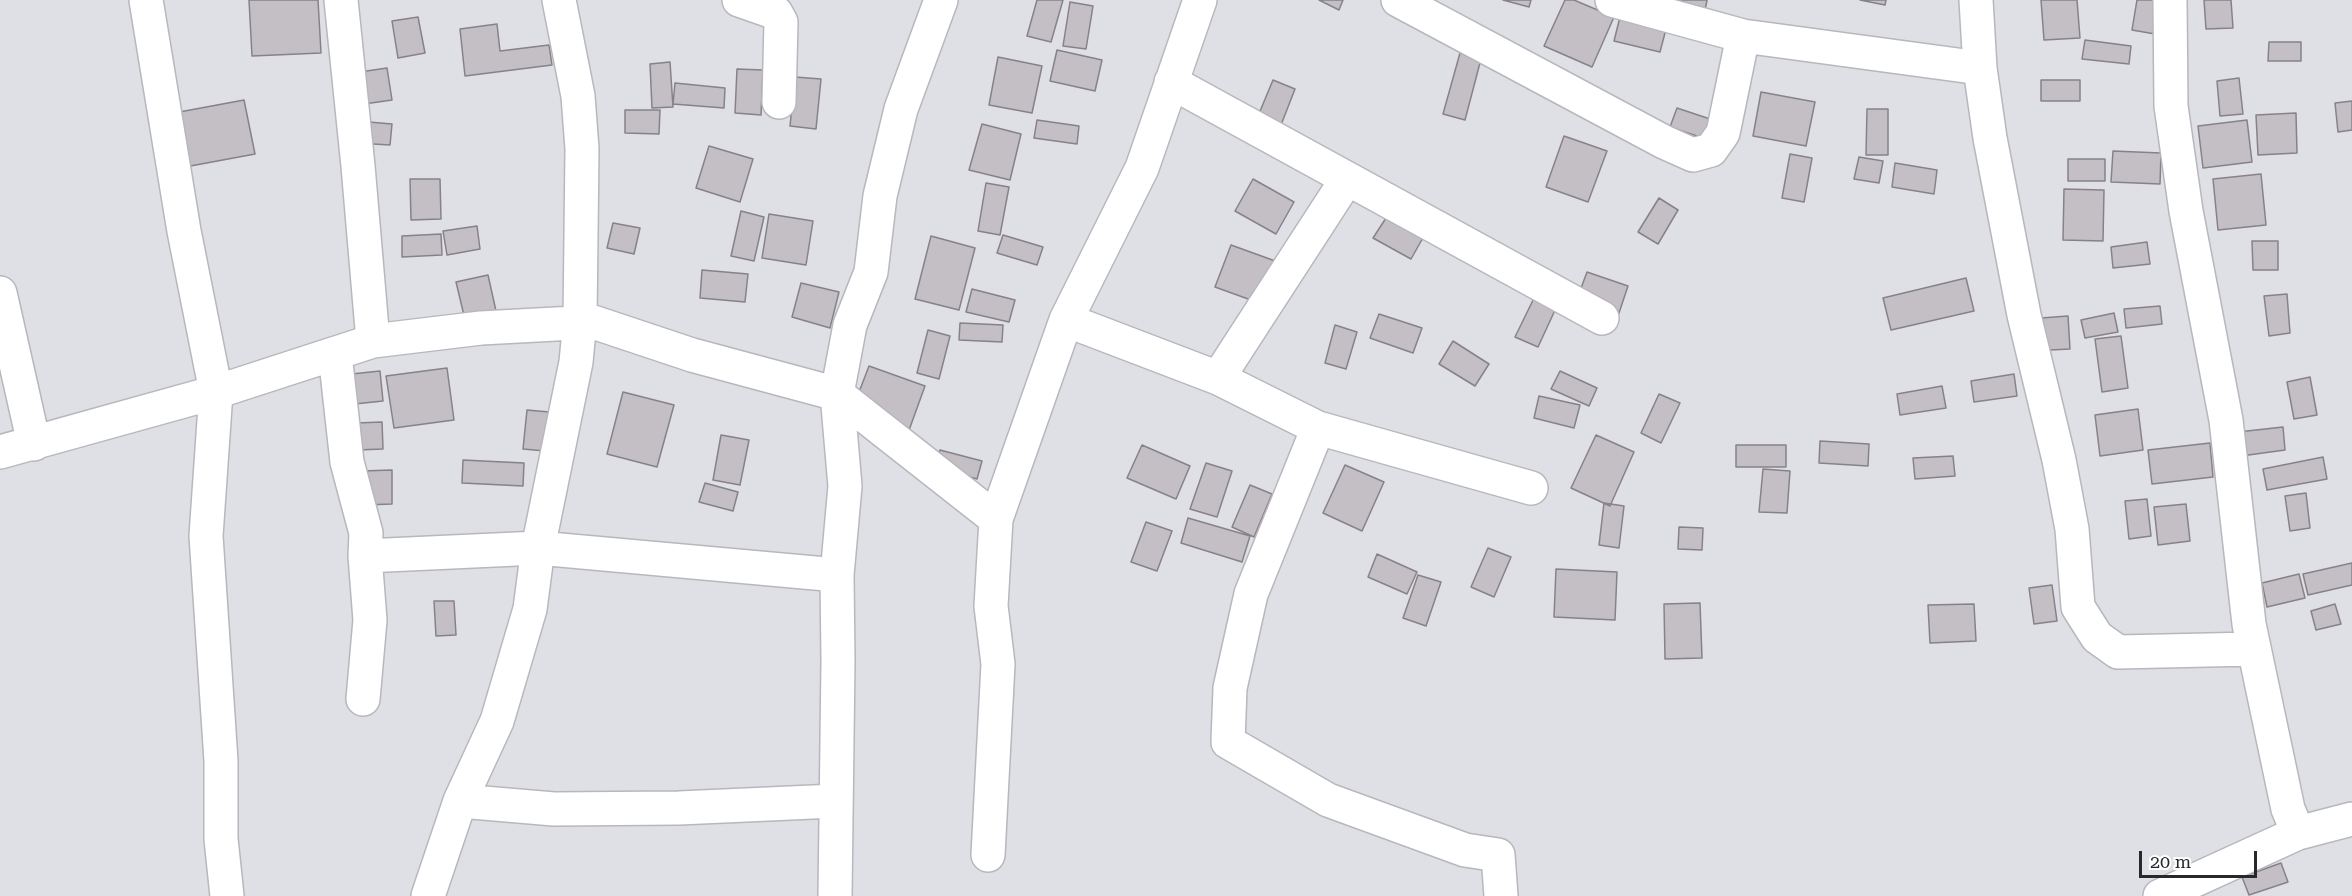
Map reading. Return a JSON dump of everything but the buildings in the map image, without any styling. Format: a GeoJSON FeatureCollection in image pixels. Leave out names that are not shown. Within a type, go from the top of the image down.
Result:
{"type":"FeatureCollection","features":[{"type":"Feature","properties":{"kind":"street"},"geometry":{"type":"LineString","coordinates":[[146,0],[184,231],[216,392],[206,536],[220,751],[221,839],[227,896]]}},
{"type":"Feature","properties":{"kind":"street"},"geometry":{"type":"LineString","coordinates":[[341,0],[373,341]]}},
{"type":"Feature","properties":{"kind":"street"},"geometry":{"type":"LineString","coordinates":[[428,896],[460,801],[498,721],[530,609],[538,548],[576,362],[580,321],[582,149],[578,96],[559,0]]}},
{"type":"Feature","properties":{"kind":"street"},"geometry":{"type":"LineString","coordinates":[[739,0],[776,14],[781,22],[779,102]]}},
{"type":"Feature","properties":{"kind":"street"},"geometry":{"type":"LineString","coordinates":[[835,896],[837,575],[845,486],[837,394],[850,325],[871,272],[880,196],[901,109],[941,0]]}},
{"type":"Feature","properties":{"kind":"street"},"geometry":{"type":"LineString","coordinates":[[988,855],[998,664],[991,606],[996,519],[1066,320],[1142,168],[1200,0]]}},
{"type":"Feature","properties":{"kind":"street"},"geometry":{"type":"LineString","coordinates":[[1398,0],[1664,142],[1693,155],[1711,150],[1723,133],[1743,36]]}},
{"type":"Feature","properties":{"kind":"street"},"geometry":{"type":"LineString","coordinates":[[1612,0],[1710,13],[1743,36],[1980,68]]}},
{"type":"Feature","properties":{"kind":"street"},"geometry":{"type":"LineString","coordinates":[[1976,0],[1980,68],[1990,138],[2024,315],[2059,460],[2072,529],[2078,607],[2097,637],[2118,652],[2253,649]]}},
{"type":"Feature","properties":{"kind":"street"},"geometry":{"type":"LineString","coordinates":[[2170,0],[2171,106],[2186,211],[2226,420],[2253,649],[2288,809],[2298,833]]}},
{"type":"Feature","properties":{"kind":"street"},"geometry":{"type":"LineString","coordinates":[[1171,82],[1602,318]]}},
{"type":"Feature","properties":{"kind":"street"},"geometry":{"type":"LineString","coordinates":[[1218,378],[1347,179]]}},
{"type":"Feature","properties":{"kind":"street"},"geometry":{"type":"LineString","coordinates":[[0,293],[34,444]]}},
{"type":"Feature","properties":{"kind":"street"},"geometry":{"type":"LineString","coordinates":[[1066,320],[1218,378],[1318,428],[1531,488]]}},
{"type":"Feature","properties":{"kind":"street"},"geometry":{"type":"LineString","coordinates":[[0,452],[216,392],[373,341],[482,328],[592,322],[692,355],[837,394],[996,519]]}},
{"type":"Feature","properties":{"kind":"street"},"geometry":{"type":"LineString","coordinates":[[335,354],[347,462],[366,533],[365,556],[370,620],[363,699]]}},
{"type":"Feature","properties":{"kind":"street"},"geometry":{"type":"LineString","coordinates":[[1318,428],[1251,594],[1230,688],[1228,742],[1328,800],[1465,850],[1498,855],[1501,896]]}},
{"type":"Feature","properties":{"kind":"street"},"geometry":{"type":"LineString","coordinates":[[365,556],[538,548],[837,575]]}},
{"type":"Feature","properties":{"kind":"street"},"geometry":{"type":"LineString","coordinates":[[460,801],[554,809],[679,808],[835,801]]}},
{"type":"Feature","properties":{"kind":"street"},"geometry":{"type":"LineString","coordinates":[[2160,896],[2298,833],[2352,819]]}}]}
